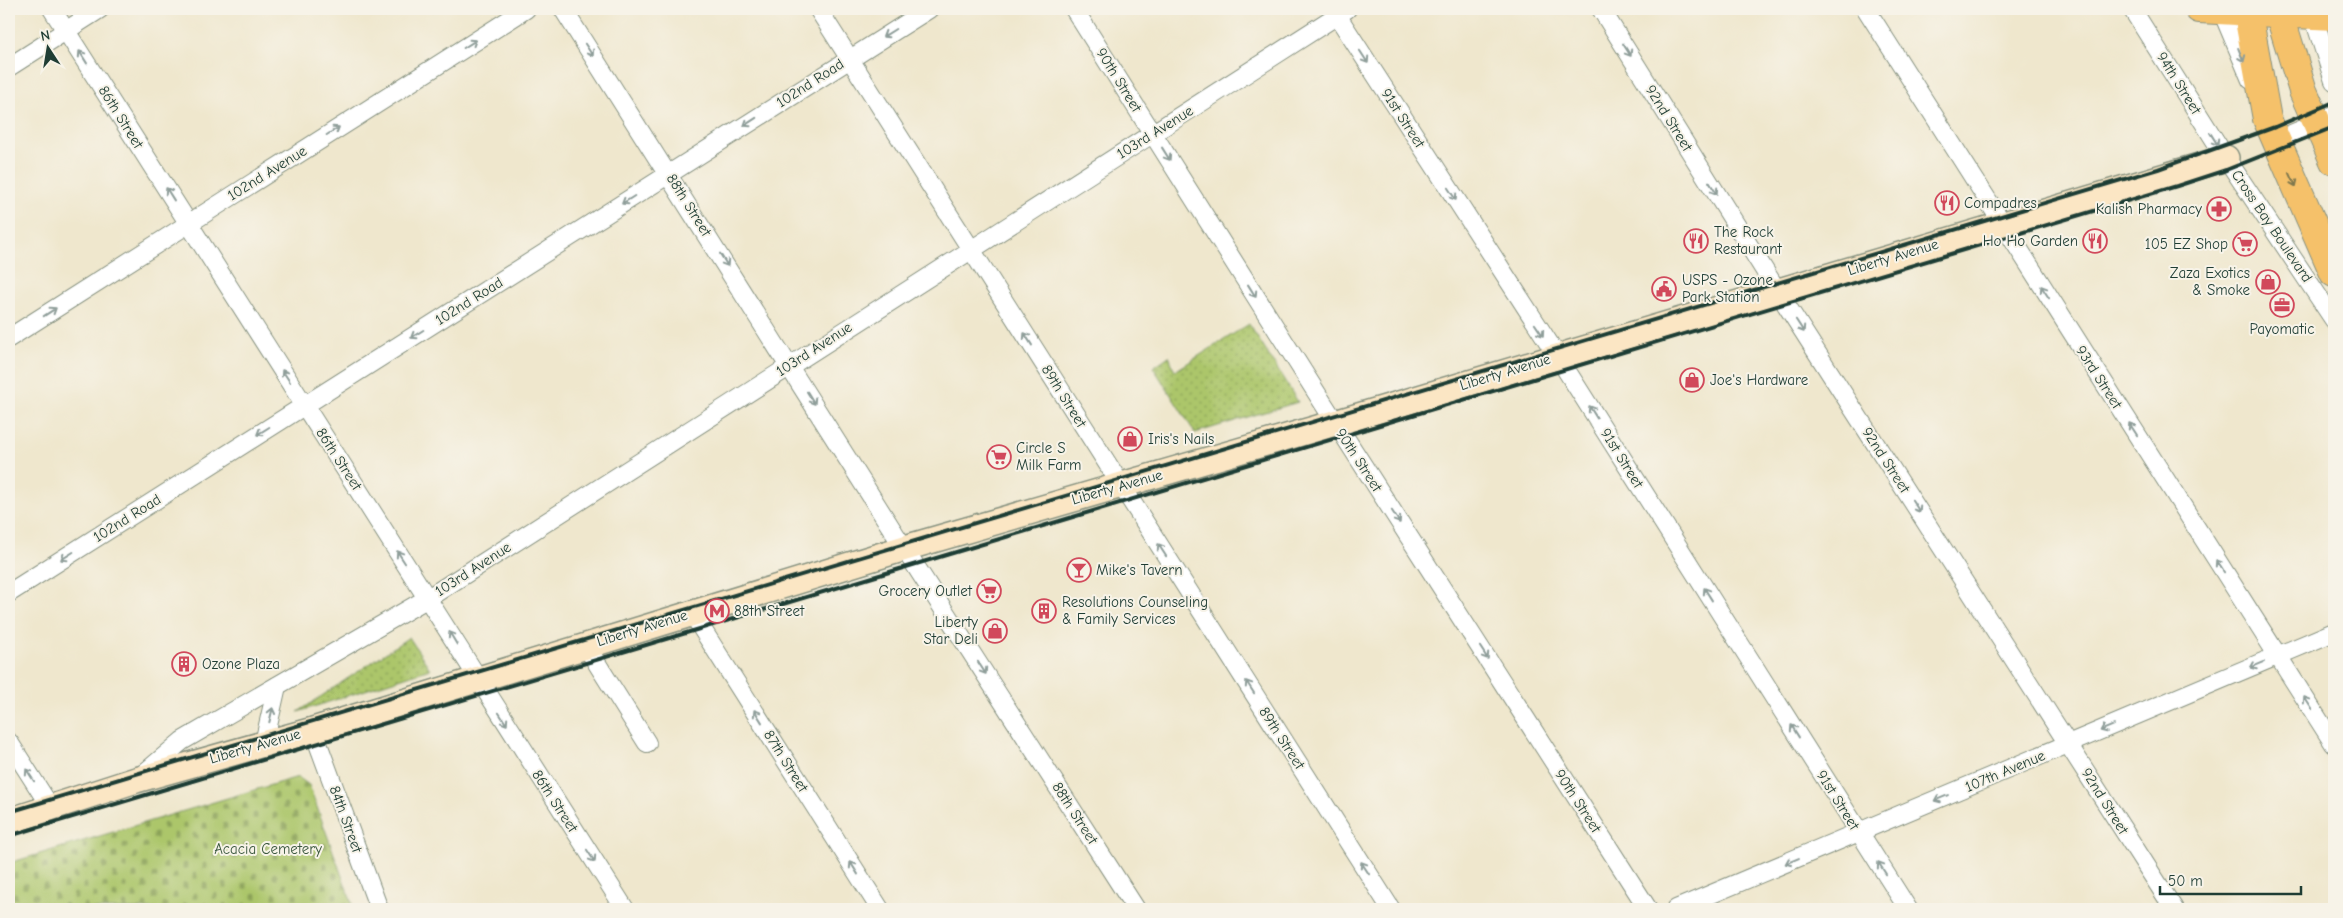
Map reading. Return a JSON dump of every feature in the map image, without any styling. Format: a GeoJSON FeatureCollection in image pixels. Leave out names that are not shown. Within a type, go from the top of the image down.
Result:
{"type":"FeatureCollection","features":[{"type":"Feature","properties":{"kind":"main road"},"geometry":{"type":"LineString","coordinates":[[2227,10],[2320,14]]}},
{"type":"Feature","properties":{"kind":"main road","name":"Cross Bay Boulevard"},"geometry":{"type":"LineString","coordinates":[[2227,10],[2271,130],[2334,273]]}},
{"type":"Feature","properties":{"kind":"main road"},"geometry":{"type":"LineString","coordinates":[[2279,11],[2303,92],[2326,120],[2334,161]]}},
{"type":"Feature","properties":{"kind":"street","name":"86th Street"},"geometry":{"type":"LineString","coordinates":[[52,9],[625,909]]}},
{"type":"Feature","properties":{"kind":"street"},"geometry":{"type":"LineString","coordinates":[[9,67],[100,9]]}},
{"type":"Feature","properties":{"kind":"street","name":"102nd Avenue"},"geometry":{"type":"LineString","coordinates":[[9,338],[526,9]]}},
{"type":"Feature","properties":{"kind":"street","name":"88th Street"},"geometry":{"type":"LineString","coordinates":[[563,9],[1136,909]]}},
{"type":"Feature","properties":{"kind":"street","name":"89th Street"},"geometry":{"type":"LineString","coordinates":[[818,9],[1391,909]]}},
{"type":"Feature","properties":{"kind":"street","name":"102nd Road"},"geometry":{"type":"LineString","coordinates":[[9,593],[929,9]]}},
{"type":"Feature","properties":{"kind":"street","name":"90th Street"},"geometry":{"type":"LineString","coordinates":[[1074,9],[1335,423],[1648,909]]}},
{"type":"Feature","properties":{"kind":"street","name":"92nd Street"},"geometry":{"type":"LineString","coordinates":[[1601,9],[1778,292],[2174,909]]}},
{"type":"Feature","properties":{"kind":"street","name":"93rd Street"},"geometry":{"type":"LineString","coordinates":[[1866,9],[2334,744]]}},
{"type":"Feature","properties":{"kind":"street","name":"94th Street"},"geometry":{"type":"LineString","coordinates":[[2132,9],[2226,158]]}},
{"type":"Feature","properties":{"kind":"street","name":"103rd Avenue"},"geometry":{"type":"LineString","coordinates":[[136,780],[182,741],[428,598],[790,364],[1153,133],[1339,11]]}},
{"type":"Feature","properties":{"kind":"street","name":"91st Street"},"geometry":{"type":"LineString","coordinates":[[1339,11],[1908,909]]}},
{"type":"Feature","properties":{"kind":"street"},"geometry":{"type":"LineString","coordinates":[[2320,14],[2334,81]]}},
{"type":"Feature","properties":{"kind":"street"},"geometry":{"type":"LineString","coordinates":[[2271,130],[2326,120]]}},
{"type":"Feature","properties":{"kind":"street","name":"Liberty Avenue"},"geometry":{"type":"LineString","coordinates":[[9,821],[136,780],[313,730],[477,678],[905,548],[1335,423],[2226,158]]}},
{"type":"Feature","properties":{"kind":"street","name":"Cross Bay Boulevard"},"geometry":{"type":"LineString","coordinates":[[2226,158],[2334,320]]}},
{"type":"Feature","properties":{"kind":"street","name":"87th Street"},"geometry":{"type":"LineString","coordinates":[[692,613],[880,909]]}},
{"type":"Feature","properties":{"kind":"street","name":"107th Avenue"},"geometry":{"type":"LineString","coordinates":[[1676,909],[2334,632]]}},
{"type":"Feature","properties":{"kind":"street"},"geometry":{"type":"LineString","coordinates":[[586,646],[647,743]]}},
{"type":"Feature","properties":{"kind":"street"},"geometry":{"type":"LineString","coordinates":[[264,743],[278,686]]}},
{"type":"Feature","properties":{"kind":"street","name":"84th Street"},"geometry":{"type":"LineString","coordinates":[[313,730],[379,909]]}},
{"type":"Feature","properties":{"kind":"street"},"geometry":{"type":"LineString","coordinates":[[9,742],[51,808]]}},
{"type":"Feature","properties":{"kind":"green space"},"geometry":{"type":"Polygon","coordinates":[[[1249,324],[1298,402],[1195,433],[1153,367],[1169,356],[1175,371],[1249,324]]]}},
{"type":"Feature","properties":{"kind":"green space"},"geometry":{"type":"Polygon","coordinates":[[[409,637],[430,669],[298,712],[409,637]]]}},
{"type":"Feature","properties":{"kind":"green space","name":"Acacia Cemetery"},"geometry":{"type":"Polygon","coordinates":[[[298,777],[309,785],[354,909],[9,909],[9,863],[298,777]]]}},
{"type":"Feature","properties":{"kind":"railway"},"geometry":{"type":"LineString","coordinates":[[9,812],[2158,169],[2275,127],[2334,102]]}},
{"type":"Feature","properties":{"kind":"railway"},"geometry":{"type":"LineString","coordinates":[[9,836],[2177,186],[2226,170],[2334,127]]}},
{"type":"Feature","properties":{"kind":"place","name":"Compadres"},"geometry":{"type":"Point","coordinates":[1947,203]}},
{"type":"Feature","properties":{"kind":"place","name":"Kalish Pharmacy"},"geometry":{"type":"Point","coordinates":[2219,209]}},
{"type":"Feature","properties":{"kind":"place","name":"The Rock Restaurant"},"geometry":{"type":"Point","coordinates":[1696,241]}},
{"type":"Feature","properties":{"kind":"place","name":"Ho Ho Garden"},"geometry":{"type":"Point","coordinates":[2095,241]}},
{"type":"Feature","properties":{"kind":"place","name":"105 EZ Shop"},"geometry":{"type":"Point","coordinates":[2245,244]}},
{"type":"Feature","properties":{"kind":"place","name":"Zaza Exotics & Smoke"},"geometry":{"type":"Point","coordinates":[2268,282]}},
{"type":"Feature","properties":{"kind":"place","name":"USPS - Ozone Park Station"},"geometry":{"type":"Point","coordinates":[1664,289]}},
{"type":"Feature","properties":{"kind":"place","name":"Payomatic"},"geometry":{"type":"Point","coordinates":[2282,305]}},
{"type":"Feature","properties":{"kind":"place","name":"Joe's Hardware"},"geometry":{"type":"Point","coordinates":[1692,380]}},
{"type":"Feature","properties":{"kind":"place","name":"Iris's Nails"},"geometry":{"type":"Point","coordinates":[1130,439]}},
{"type":"Feature","properties":{"kind":"place","name":"Circle S Milk Farm"},"geometry":{"type":"Point","coordinates":[999,457]}},
{"type":"Feature","properties":{"kind":"place","name":"Mike's Tavern"},"geometry":{"type":"Point","coordinates":[1079,570]}},
{"type":"Feature","properties":{"kind":"place","name":"Grocery Outlet"},"geometry":{"type":"Point","coordinates":[989,591]}},
{"type":"Feature","properties":{"kind":"place","name":"88th Street"},"geometry":{"type":"Point","coordinates":[717,611]}},
{"type":"Feature","properties":{"kind":"place","name":"Resolutions Counseling & Family Services"},"geometry":{"type":"Point","coordinates":[1044,611]}},
{"type":"Feature","properties":{"kind":"place","name":"Liberty Star Deli"},"geometry":{"type":"Point","coordinates":[995,631]}},
{"type":"Feature","properties":{"kind":"place","name":"Ozone Plaza"},"geometry":{"type":"Point","coordinates":[184,664]}}]}
